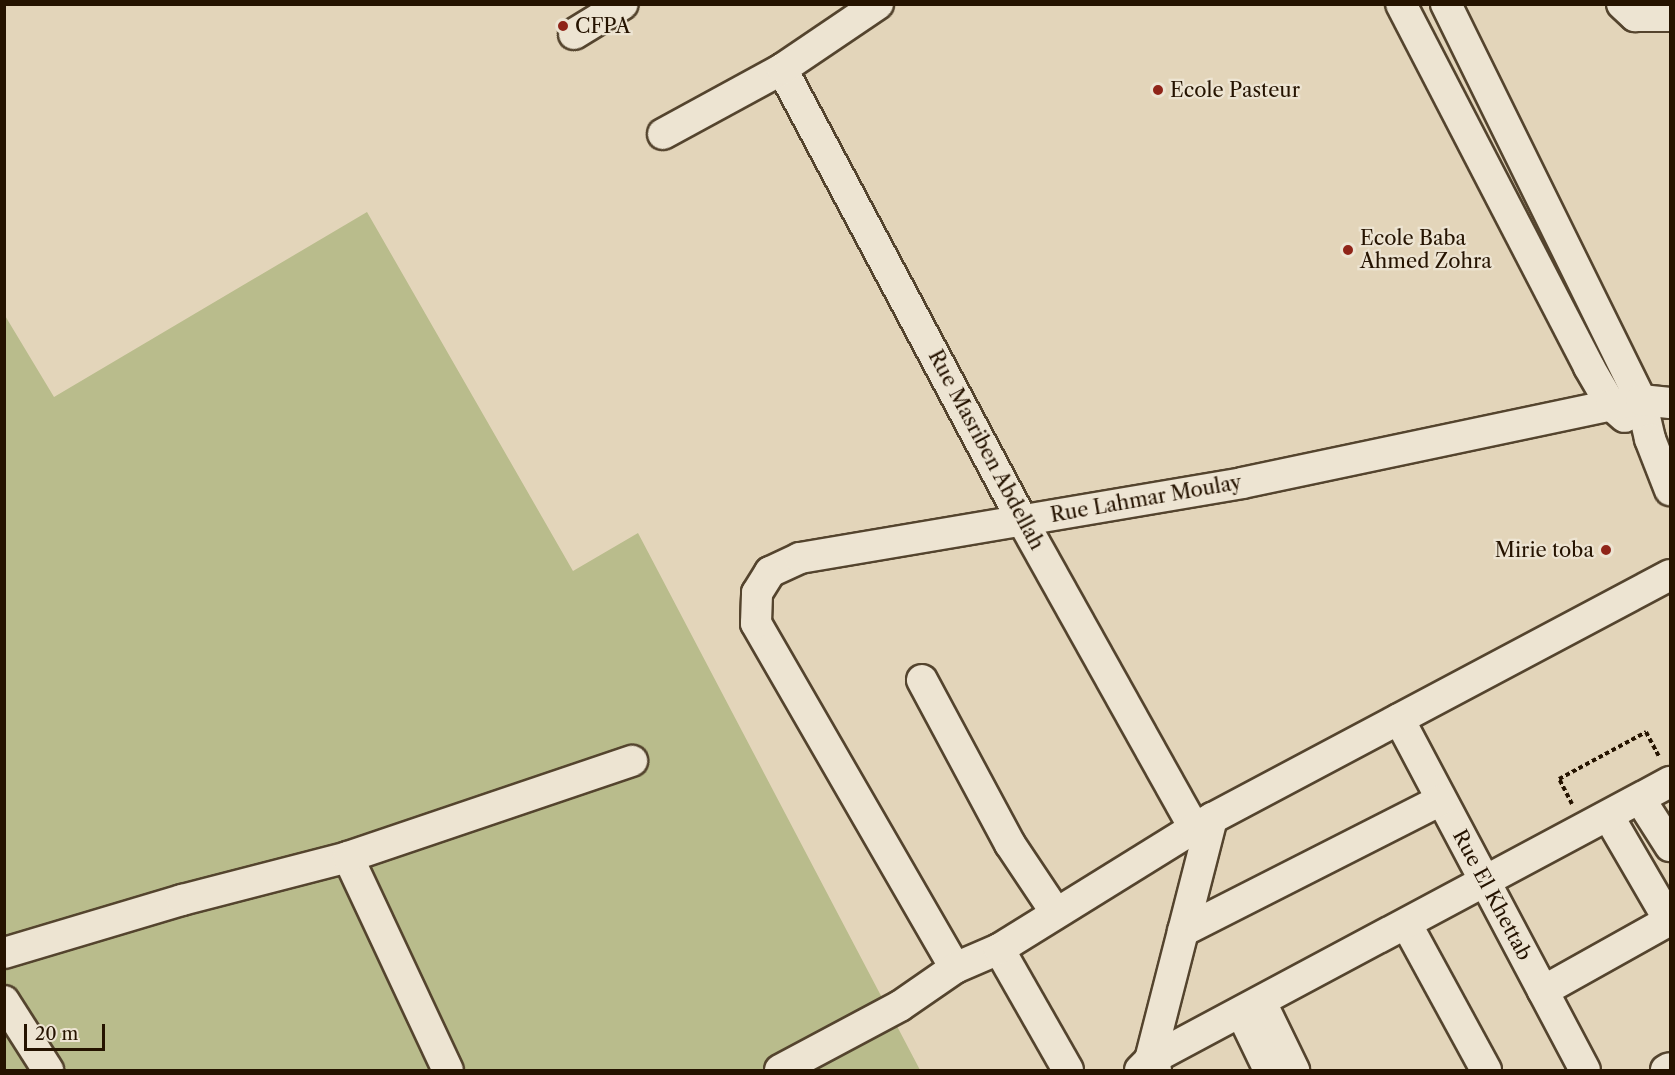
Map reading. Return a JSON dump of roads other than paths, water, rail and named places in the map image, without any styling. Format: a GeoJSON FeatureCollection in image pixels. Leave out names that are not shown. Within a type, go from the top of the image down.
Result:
{"type":"FeatureCollection","features":[{"type":"Feature","properties":{"kind":"street"},"geometry":{"type":"LineString","coordinates":[[574,34],[623,4]]}},
{"type":"Feature","properties":{"kind":"street"},"geometry":{"type":"LineString","coordinates":[[663,134],[782,69],[878,4]]}},
{"type":"Feature","properties":{"kind":"street"},"geometry":{"type":"LineString","coordinates":[[1401,4],[1611,405],[1650,439]]}},
{"type":"Feature","properties":{"kind":"street"},"geometry":{"type":"LineString","coordinates":[[1446,4],[1641,400],[1650,439],[1670,489]]}},
{"type":"Feature","properties":{"kind":"street"},"geometry":{"type":"LineString","coordinates":[[1622,4],[1635,16],[1671,16]]}},
{"type":"Feature","properties":{"kind":"street","name":"Rue Masriben Abdellah"},"geometry":{"type":"LineString","coordinates":[[782,69],[1022,520],[1203,823]]}},
{"type":"Feature","properties":{"kind":"street","name":"Rue Lahmar Moulay"},"geometry":{"type":"LineString","coordinates":[[955,968],[756,622],[757,593],[770,572],[800,558],[1242,483],[1611,405],[1641,400],[1671,403]]}},
{"type":"Feature","properties":{"kind":"street"},"geometry":{"type":"LineString","coordinates":[[780,1071],[900,1006],[955,968],[999,949],[1203,823],[1671,575]]}},
{"type":"Feature","properties":{"kind":"street"},"geometry":{"type":"LineString","coordinates":[[922,680],[1010,844],[1056,914]]}},
{"type":"Feature","properties":{"kind":"street","name":"Rue El Khettab"},"geometry":{"type":"LineString","coordinates":[[1399,719],[1585,1071]]}},
{"type":"Feature","properties":{"kind":"street"},"geometry":{"type":"LineString","coordinates":[[4,953],[182,900],[348,857],[632,761]]}},
{"type":"Feature","properties":{"kind":"street"},"geometry":{"type":"LineString","coordinates":[[1149,1067],[1251,1007],[1640,799],[1666,770]]}},
{"type":"Feature","properties":{"kind":"street"},"geometry":{"type":"LineString","coordinates":[[1640,799],[1671,846]]}},
{"type":"Feature","properties":{"kind":"street"},"geometry":{"type":"LineString","coordinates":[[1183,931],[1442,800]]}},
{"type":"Feature","properties":{"kind":"street"},"geometry":{"type":"LineString","coordinates":[[1543,992],[1670,920],[1597,822]]}},
{"type":"Feature","properties":{"kind":"street"},"geometry":{"type":"LineString","coordinates":[[1149,1067],[1183,931],[1203,823]]}},
{"type":"Feature","properties":{"kind":"street"},"geometry":{"type":"LineString","coordinates":[[348,857],[448,1071]]}},
{"type":"Feature","properties":{"kind":"street"},"geometry":{"type":"LineString","coordinates":[[1407,925],[1486,1071]]}},
{"type":"Feature","properties":{"kind":"street"},"geometry":{"type":"LineString","coordinates":[[999,949],[1068,1071]]}},
{"type":"Feature","properties":{"kind":"street"},"geometry":{"type":"LineString","coordinates":[[4,1001],[48,1071]]}},
{"type":"Feature","properties":{"kind":"street"},"geometry":{"type":"LineString","coordinates":[[1251,1007],[1269,1071]]}},
{"type":"Feature","properties":{"kind":"street"},"geometry":{"type":"LineString","coordinates":[[1251,1007],[1294,1071]]}},
{"type":"Feature","properties":{"kind":"street"},"geometry":{"type":"LineString","coordinates":[[1666,1071],[1671,1068]]}},
{"type":"Feature","properties":{"kind":"place","name":"CFPA"},"geometry":{"type":"Point","coordinates":[563,26]}},
{"type":"Feature","properties":{"kind":"place","name":"Ecole Pasteur"},"geometry":{"type":"Point","coordinates":[1158,90]}},
{"type":"Feature","properties":{"kind":"place","name":"Ecole Baba Ahmed Zohra"},"geometry":{"type":"Point","coordinates":[1348,250]}},
{"type":"Feature","properties":{"kind":"place","name":"Mirie toba"},"geometry":{"type":"Point","coordinates":[1606,550]}}]}
